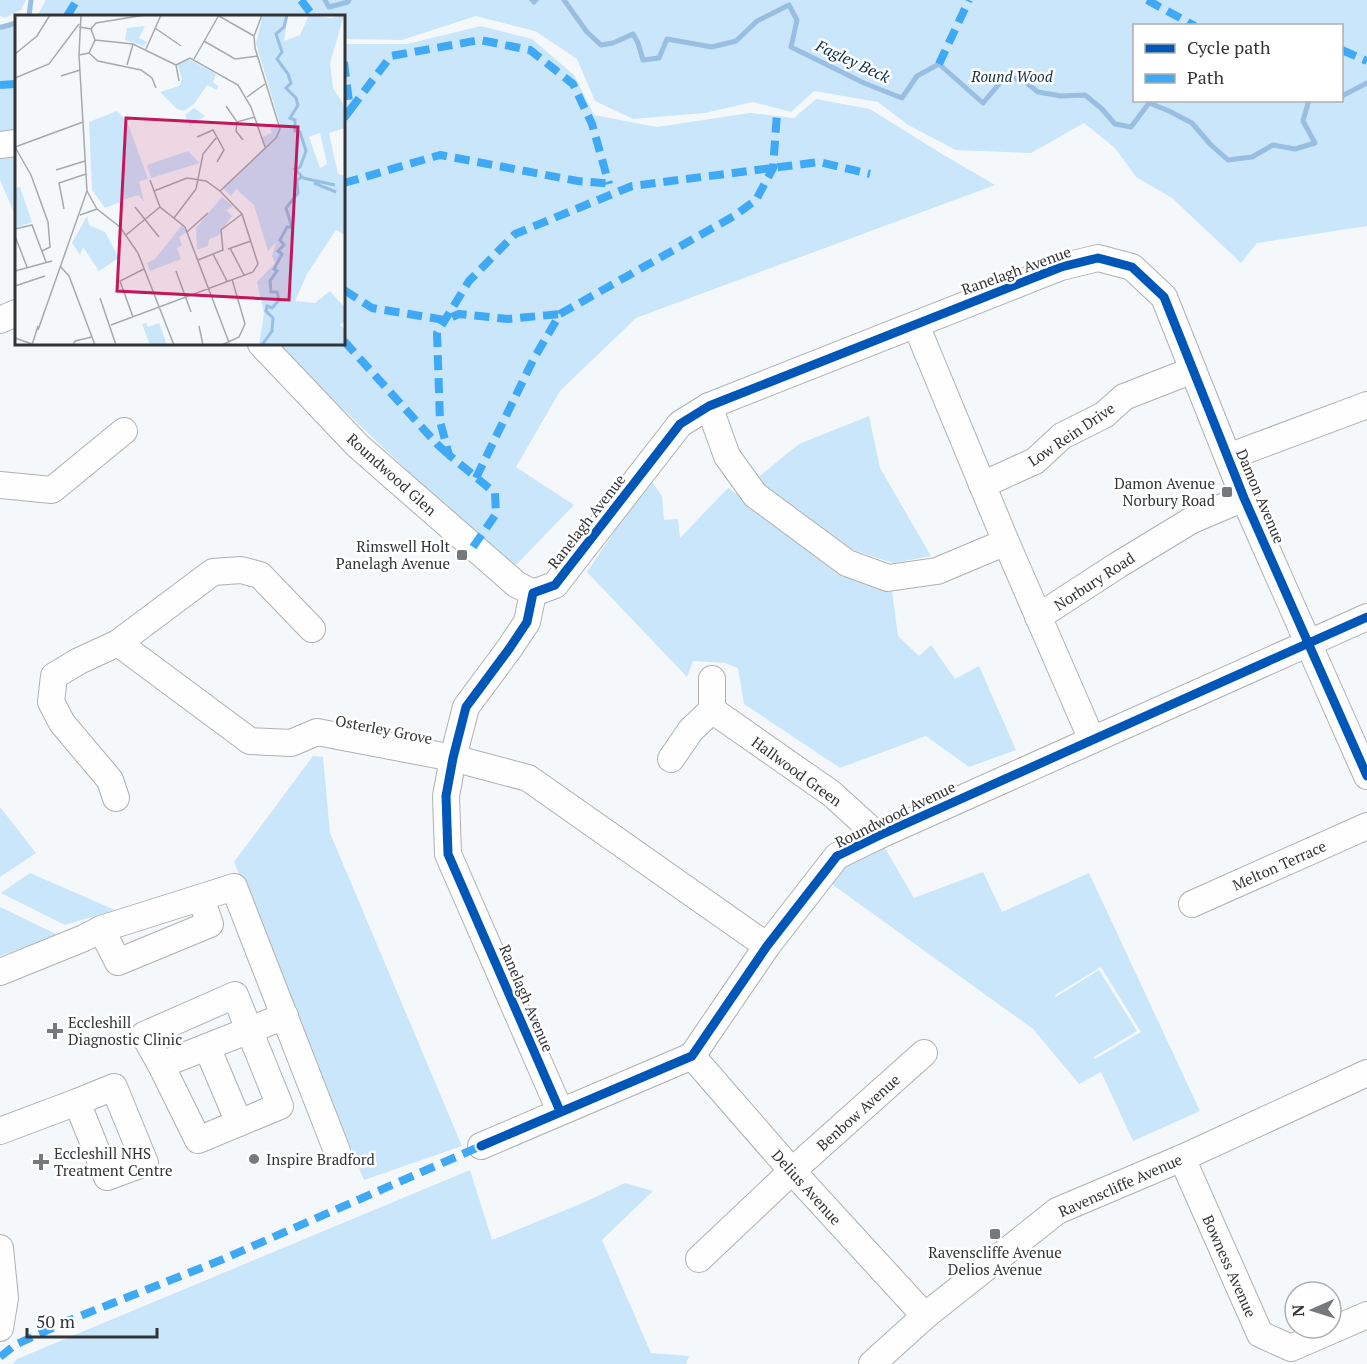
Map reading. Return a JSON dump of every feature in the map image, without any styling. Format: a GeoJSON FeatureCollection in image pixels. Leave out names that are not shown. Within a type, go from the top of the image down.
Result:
{"type":"FeatureCollection","features":[{"type":"Feature","properties":{"kind":"street"},"geometry":{"type":"LineString","coordinates":[[0,145],[15,143]]}},
{"type":"Feature","properties":{"kind":"street","name":"Ranelagh Avenue"},"geometry":{"type":"LineString","coordinates":[[560,1112],[448,854],[446,796],[466,707],[527,622],[533,593],[555,585],[680,424],[708,406],[1061,267],[1098,258]]}},
{"type":"Feature","properties":{"kind":"street","name":"Damon Avenue"},"geometry":{"type":"LineString","coordinates":[[1098,258],[1132,267],[1164,297],[1244,498],[1367,776]]}},
{"type":"Feature","properties":{"kind":"street"},"geometry":{"type":"LineString","coordinates":[[0,320],[15,313]]}},
{"type":"Feature","properties":{"kind":"street"},"geometry":{"type":"LineString","coordinates":[[708,406],[727,456],[755,495],[847,563],[888,578],[937,571],[1006,542],[916,325]]}},
{"type":"Feature","properties":{"kind":"street","name":"Roundwood Glen"},"geometry":{"type":"LineString","coordinates":[[262,345],[358,446],[516,584],[533,593]]}},
{"type":"Feature","properties":{"kind":"street","name":"Low Rein Drive"},"geometry":{"type":"LineString","coordinates":[[982,485],[1035,460],[1062,436],[1104,415],[1124,396],[1193,370]]}},
{"type":"Feature","properties":{"kind":"street"},"geometry":{"type":"LineString","coordinates":[[1228,457],[1367,405]]}},
{"type":"Feature","properties":{"kind":"street"},"geometry":{"type":"LineString","coordinates":[[0,485],[52,490],[124,431]]}},
{"type":"Feature","properties":{"kind":"street","name":"Norbury Road"},"geometry":{"type":"LineString","coordinates":[[1006,542],[1038,617],[1192,520],[1244,498]]}},
{"type":"Feature","properties":{"kind":"street"},"geometry":{"type":"LineString","coordinates":[[116,798],[110,780],[62,723],[51,702],[54,675],[118,643],[213,572],[241,570],[260,576],[312,629]]}},
{"type":"Feature","properties":{"kind":"street"},"geometry":{"type":"LineString","coordinates":[[1038,617],[1092,740]]}},
{"type":"Feature","properties":{"kind":"street","name":"Roundwood Avenue"},"geometry":{"type":"LineString","coordinates":[[692,1056],[767,946],[837,856],[1367,617]]}},
{"type":"Feature","properties":{"kind":"street","name":"Osterley Grove"},"geometry":{"type":"LineString","coordinates":[[118,643],[250,741],[291,743],[317,732],[453,758],[528,778],[767,946]]}},
{"type":"Feature","properties":{"kind":"street"},"geometry":{"type":"LineString","coordinates":[[671,759],[691,730],[712,710],[712,679]]}},
{"type":"Feature","properties":{"kind":"street","name":"Hallwood Green"},"geometry":{"type":"LineString","coordinates":[[712,710],[832,794],[878,836]]}},
{"type":"Feature","properties":{"kind":"street","name":"Melton Terrace"},"geometry":{"type":"LineString","coordinates":[[1192,904],[1367,826]]}},
{"type":"Feature","properties":{"kind":"street"},"geometry":{"type":"LineString","coordinates":[[0,972],[101,929],[234,887],[337,1151]]}},
{"type":"Feature","properties":{"kind":"street"},"geometry":{"type":"LineString","coordinates":[[101,929],[118,962],[210,924],[201,898]]}},
{"type":"Feature","properties":{"kind":"street"},"geometry":{"type":"LineString","coordinates":[[236,995],[250,1030],[280,1106],[198,1140],[144,1035],[236,995]]}},
{"type":"Feature","properties":{"kind":"street"},"geometry":{"type":"LineString","coordinates":[[161,1065],[285,1016]]}},
{"type":"Feature","properties":{"kind":"street"},"geometry":{"type":"LineString","coordinates":[[207,1047],[239,1123]]}},
{"type":"Feature","properties":{"kind":"street","name":"Benbow Avenue"},"geometry":{"type":"LineString","coordinates":[[699,1259],[792,1171],[924,1053]]}},
{"type":"Feature","properties":{"kind":"street"},"geometry":{"type":"LineString","coordinates":[[481,1146],[692,1056]]}},
{"type":"Feature","properties":{"kind":"street","name":"Delius Avenue"},"geometry":{"type":"LineString","coordinates":[[692,1056],[792,1171],[925,1316]]}},
{"type":"Feature","properties":{"kind":"street","name":"Ravenscliffe Avenue"},"geometry":{"type":"LineString","coordinates":[[872,1364],[925,1316],[1057,1211],[1182,1158],[1367,1073]]}},
{"type":"Feature","properties":{"kind":"street"},"geometry":{"type":"LineString","coordinates":[[0,1131],[77,1102]]}},
{"type":"Feature","properties":{"kind":"street","name":"Bowness Avenue"},"geometry":{"type":"LineString","coordinates":[[1182,1158],[1260,1334],[1291,1348],[1367,1315]]}},
{"type":"Feature","properties":{"kind":"street"},"geometry":{"type":"LineString","coordinates":[[0,1248],[5,1298],[0,1328]]}},
{"type":"Feature","properties":{"kind":"green space"},"geometry":{"type":"Polygon","coordinates":[[[0,0],[26,0],[21,10],[5,18],[0,16],[0,0]]]}},
{"type":"Feature","properties":{"kind":"green space","name":"Round Wood"},"geometry":{"type":"Polygon","coordinates":[[[46,0],[1367,0],[1367,226],[1257,243],[1241,263],[1172,198],[1136,177],[1115,148],[1084,123],[1031,153],[956,150],[908,125],[878,102],[814,91],[791,112],[753,102],[705,113],[633,119],[595,101],[577,59],[535,31],[476,16],[402,40],[345,39],[345,15],[38,15],[46,0]]]}},
{"type":"Feature","properties":{"kind":"green space"},"geometry":{"type":"Polygon","coordinates":[[[15,24],[15,132],[0,132],[0,26],[15,24]]]}},
{"type":"Feature","properties":{"kind":"green space"},"geometry":{"type":"Polygon","coordinates":[[[481,26],[532,39],[574,75],[594,115],[657,127],[750,113],[794,118],[816,99],[870,109],[995,185],[636,318],[560,391],[516,467],[574,505],[515,566],[416,479],[276,345],[345,345],[345,44],[407,44],[481,26]]]}},
{"type":"Feature","properties":{"kind":"green space"},"geometry":{"type":"Polygon","coordinates":[[[15,143],[15,215],[0,180],[0,145],[15,143]]]}},
{"type":"Feature","properties":{"kind":"green space"},"geometry":{"type":"Polygon","coordinates":[[[869,416],[880,468],[931,556],[893,563],[850,549],[798,514],[756,479],[799,444],[869,416]]]}},
{"type":"Feature","properties":{"kind":"green space"},"geometry":{"type":"Polygon","coordinates":[[[650,479],[662,496],[664,520],[678,519],[680,538],[728,488],[866,585],[892,591],[898,636],[919,656],[931,645],[955,679],[979,666],[1016,750],[969,767],[926,736],[840,768],[744,704],[738,668],[725,663],[693,661],[687,677],[587,572],[650,479]]]}},
{"type":"Feature","properties":{"kind":"green space"},"geometry":{"type":"Polygon","coordinates":[[[313,756],[323,757],[330,833],[462,1146],[364,1180],[234,862],[313,756]]]}},
{"type":"Feature","properties":{"kind":"green space"},"geometry":{"type":"Polygon","coordinates":[[[0,807],[36,853],[0,877],[0,807]]]}},
{"type":"Feature","properties":{"kind":"green space"},"geometry":{"type":"Polygon","coordinates":[[[878,836],[914,898],[983,872],[1002,912],[1089,873],[1200,1111],[1133,1141],[1101,1072],[1079,1084],[1033,1029],[822,877],[878,836]],[[1101,967],[1055,995],[1056,997],[1099,970],[1137,1031],[1094,1057],[1095,1059],[1141,1032],[1101,967]]]}},
{"type":"Feature","properties":{"kind":"green space"},"geometry":{"type":"Polygon","coordinates":[[[30,873],[115,910],[65,925],[1,893],[30,873]]]}},
{"type":"Feature","properties":{"kind":"green space"},"geometry":{"type":"Polygon","coordinates":[[[0,907],[58,935],[0,956],[0,907]]]}},
{"type":"Feature","properties":{"kind":"green space"},"geometry":{"type":"Polygon","coordinates":[[[470,1170],[492,1240],[625,1183],[653,1191],[602,1240],[651,1353],[689,1356],[686,1364],[13,1364],[17,1359],[470,1170]]]}},
{"type":"Feature","properties":{"kind":"waterway","name":"Fagley Beck"},"geometry":{"type":"LineString","coordinates":[[29,15],[31,0]]}},
{"type":"Feature","properties":{"kind":"waterway","name":"Fagley Beck"},"geometry":{"type":"LineString","coordinates":[[325,0],[329,7],[349,0]]}},
{"type":"Feature","properties":{"kind":"waterway","name":"Fagley Beck"},"geometry":{"type":"LineString","coordinates":[[532,0],[534,2],[536,0]]}},
{"type":"Feature","properties":{"kind":"waterway","name":"Fagley Beck"},"geometry":{"type":"LineString","coordinates":[[564,0],[587,32],[601,45],[613,43],[633,34],[643,60],[659,58],[667,39],[712,47],[736,41],[757,21],[789,5],[797,20],[791,47],[864,83],[902,98],[917,76],[939,64],[983,103],[1006,76],[1024,81],[1038,92],[1061,96],[1085,95],[1115,124],[1131,127],[1149,103],[1192,123],[1228,160],[1252,157],[1273,145],[1295,149],[1315,143],[1303,121],[1308,102]]}},
{"type":"Feature","properties":{"kind":"waterway","name":"Fagley Beck"},"geometry":{"type":"LineString","coordinates":[[0,27],[15,23]]}},
{"type":"Feature","properties":{"kind":"waterway","name":"Fagley Beck"},"geometry":{"type":"LineString","coordinates":[[1343,95],[1367,83]]}},
{"type":"Feature","properties":{"kind":"marked path"},"geometry":{"type":"LineString","coordinates":[[68,15],[77,0]]}},
{"type":"Feature","properties":{"kind":"marked path"},"geometry":{"type":"LineString","coordinates":[[301,0],[312,15]]}},
{"type":"Feature","properties":{"kind":"marked path"},"geometry":{"type":"LineString","coordinates":[[939,64],[969,0]]}},
{"type":"Feature","properties":{"kind":"marked path"},"geometry":{"type":"LineString","coordinates":[[1147,0],[1191,24]]}},
{"type":"Feature","properties":{"kind":"marked path"},"geometry":{"type":"LineString","coordinates":[[350,110],[391,56],[480,40],[530,50],[573,84],[592,124],[609,184]]}},
{"type":"Feature","properties":{"kind":"marked path"},"geometry":{"type":"LineString","coordinates":[[1343,50],[1367,61]]}},
{"type":"Feature","properties":{"kind":"marked path"},"geometry":{"type":"LineString","coordinates":[[345,70],[350,110],[345,117]]}},
{"type":"Feature","properties":{"kind":"marked path"},"geometry":{"type":"LineString","coordinates":[[0,85],[15,84]]}},
{"type":"Feature","properties":{"kind":"marked path"},"geometry":{"type":"LineString","coordinates":[[476,478],[533,360],[560,314],[734,216],[756,200],[773,168],[777,113]]}},
{"type":"Feature","properties":{"kind":"marked path"},"geometry":{"type":"LineString","coordinates":[[345,183],[440,155],[578,181],[613,184]]}},
{"type":"Feature","properties":{"kind":"marked path"},"geometry":{"type":"LineString","coordinates":[[473,547],[496,514],[495,493],[449,455],[440,421],[437,333],[469,281],[515,234],[632,186],[819,162],[870,174]]}},
{"type":"Feature","properties":{"kind":"marked path"},"geometry":{"type":"LineString","coordinates":[[345,291],[372,308],[445,320],[459,314],[508,319],[560,314]]}},
{"type":"Feature","properties":{"kind":"marked path"},"geometry":{"type":"LineString","coordinates":[[345,342],[449,455]]}},
{"type":"Feature","properties":{"kind":"marked path"},"geometry":{"type":"LineString","coordinates":[[0,1357],[15,1345],[65,1322],[221,1260],[481,1146]]}},
{"type":"Feature","properties":{"kind":"cycle path"},"geometry":{"type":"LineString","coordinates":[[560,1111],[448,854],[446,796],[453,758],[466,707],[527,622],[533,593],[555,585],[680,424],[709,406],[1061,267],[1098,258],[1132,267],[1164,297],[1244,498],[1367,776]]}},
{"type":"Feature","properties":{"kind":"cycle path"},"geometry":{"type":"LineString","coordinates":[[481,1146],[692,1056],[767,946],[837,856],[1367,617]]}},
{"type":"Feature","properties":{"kind":"place","name":"Damon Avenue Norbury Road"},"geometry":{"type":"Point","coordinates":[1227,492]}},
{"type":"Feature","properties":{"kind":"place","name":"Rimswell Holt Panelagh Avenue"},"geometry":{"type":"Point","coordinates":[462,555]}},
{"type":"Feature","properties":{"kind":"place","name":"Eccleshill Diagnostic Clinic"},"geometry":{"type":"Point","coordinates":[55,1031]}},
{"type":"Feature","properties":{"kind":"place","name":"Inspire Bradford"},"geometry":{"type":"Point","coordinates":[254,1159]}},
{"type":"Feature","properties":{"kind":"place","name":"Eccleshill NHS Treatment Centre"},"geometry":{"type":"Point","coordinates":[41,1162]}},
{"type":"Feature","properties":{"kind":"place","name":"Ravenscliffe Avenue Delios Avenue"},"geometry":{"type":"Point","coordinates":[995,1234]}}]}
